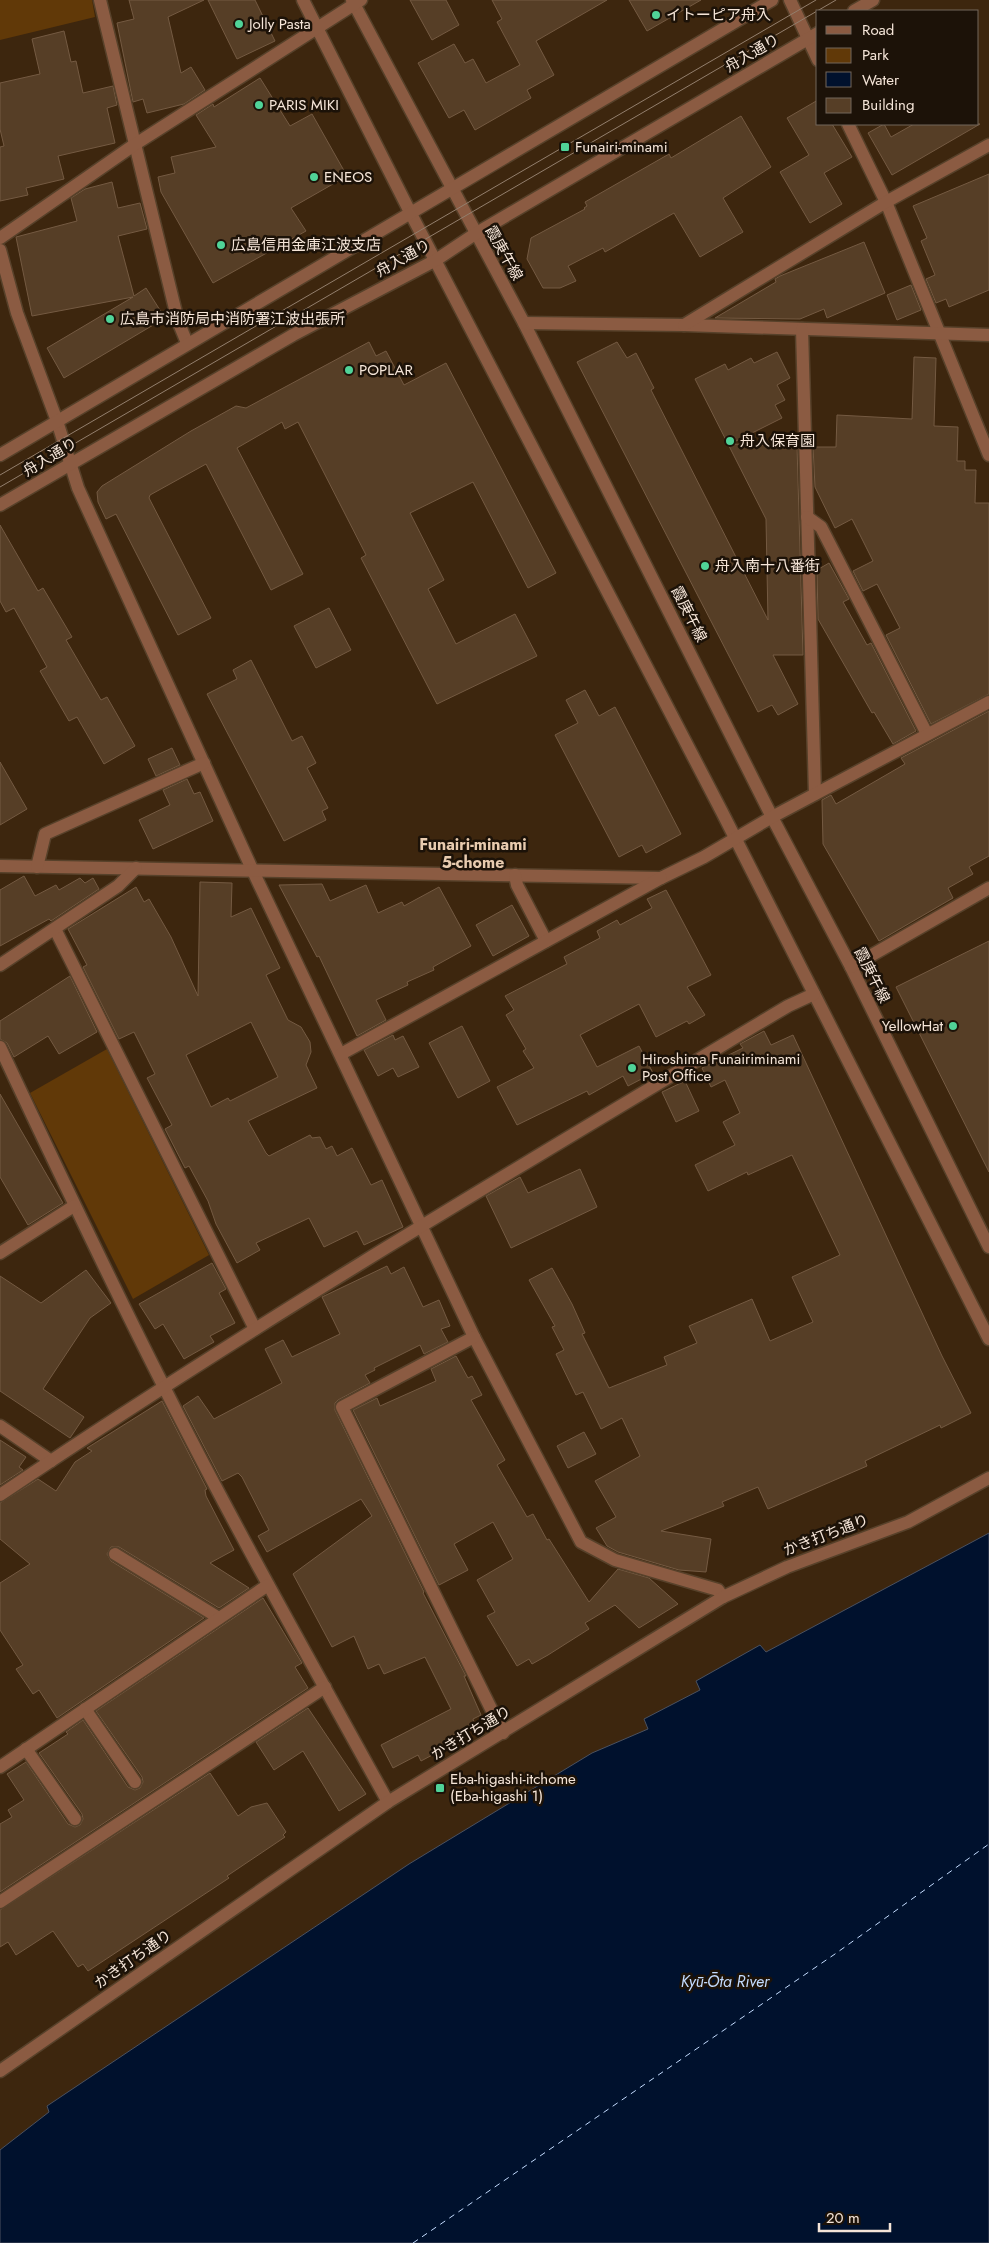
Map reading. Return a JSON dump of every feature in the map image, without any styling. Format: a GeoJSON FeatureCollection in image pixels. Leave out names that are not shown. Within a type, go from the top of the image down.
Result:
{"type":"FeatureCollection","features":[{"type":"Feature","properties":{"kind":"street"},"geometry":{"type":"LineString","coordinates":[[100,0],[178,321],[188,343]]}},
{"type":"Feature","properties":{"kind":"street"},"geometry":{"type":"LineString","coordinates":[[303,0],[410,212],[736,838],[989,1339]]}},
{"type":"Feature","properties":{"kind":"street","name":"舟入通り"},"geometry":{"type":"LineString","coordinates":[[0,455],[772,0]]}},
{"type":"Feature","properties":{"kind":"street"},"geometry":{"type":"LineString","coordinates":[[790,0],[813,36],[816,50]]}},
{"type":"Feature","properties":{"kind":"street"},"geometry":{"type":"LineString","coordinates":[[856,10],[872,0]]}},
{"type":"Feature","properties":{"kind":"street"},"geometry":{"type":"LineString","coordinates":[[0,238],[134,145],[356,1]]}},
{"type":"Feature","properties":{"kind":"street","name":"霞庚午線"},"geometry":{"type":"LineString","coordinates":[[356,1],[475,234],[524,323],[772,817],[851,967],[989,1247]]}},
{"type":"Feature","properties":{"kind":"street","name":"舟入通り"},"geometry":{"type":"LineString","coordinates":[[0,505],[293,335],[436,260],[475,234],[813,36]]}},
{"type":"Feature","properties":{"kind":"street"},"geometry":{"type":"LineString","coordinates":[[848,125],[886,202],[989,455]]}},
{"type":"Feature","properties":{"kind":"street"},"geometry":{"type":"LineString","coordinates":[[684,325],[886,202],[989,145]]}},
{"type":"Feature","properties":{"kind":"street"},"geometry":{"type":"LineString","coordinates":[[0,250],[17,313],[57,421],[82,497],[252,869],[474,1337],[581,1542],[615,1560],[718,1590],[723,1597]]}},
{"type":"Feature","properties":{"kind":"street"},"geometry":{"type":"LineString","coordinates":[[524,323],[684,325],[989,335]]}},
{"type":"Feature","properties":{"kind":"street"},"geometry":{"type":"LineString","coordinates":[[802,329],[815,794]]}},
{"type":"Feature","properties":{"kind":"street"},"geometry":{"type":"LineString","coordinates":[[807,517],[821,528],[927,734]]}},
{"type":"Feature","properties":{"kind":"street"},"geometry":{"type":"LineString","coordinates":[[341,1054],[772,817],[989,702]]}},
{"type":"Feature","properties":{"kind":"street"},"geometry":{"type":"LineString","coordinates":[[37,867],[45,834],[204,763]]}},
{"type":"Feature","properties":{"kind":"street"},"geometry":{"type":"LineString","coordinates":[[0,866],[252,869],[661,878]]}},
{"type":"Feature","properties":{"kind":"street"},"geometry":{"type":"LineString","coordinates":[[0,965],[118,886],[136,868]]}},
{"type":"Feature","properties":{"kind":"street"},"geometry":{"type":"LineString","coordinates":[[515,874],[517,885],[546,941]]}},
{"type":"Feature","properties":{"kind":"street"},"geometry":{"type":"LineString","coordinates":[[851,967],[989,888]]}},
{"type":"Feature","properties":{"kind":"street"},"geometry":{"type":"LineString","coordinates":[[55,929],[255,1328]]}},
{"type":"Feature","properties":{"kind":"street"},"geometry":{"type":"LineString","coordinates":[[0,1495],[163,1386],[422,1225],[788,1006],[814,994]]}},
{"type":"Feature","properties":{"kind":"street"},"geometry":{"type":"LineString","coordinates":[[0,1047],[74,1206],[163,1386],[268,1585],[388,1802]]}},
{"type":"Feature","properties":{"kind":"street"},"geometry":{"type":"LineString","coordinates":[[0,1253],[74,1206]]}},
{"type":"Feature","properties":{"kind":"street"},"geometry":{"type":"LineString","coordinates":[[474,1337],[342,1406],[503,1733]]}},
{"type":"Feature","properties":{"kind":"street"},"geometry":{"type":"LineString","coordinates":[[0,1426],[51,1461]]}},
{"type":"Feature","properties":{"kind":"street","name":"かき打ち通り"},"geometry":{"type":"LineString","coordinates":[[0,2071],[388,1802],[723,1597],[787,1567],[908,1522],[989,1478]]}},
{"type":"Feature","properties":{"kind":"street"},"geometry":{"type":"LineString","coordinates":[[115,1554],[219,1618]]}},
{"type":"Feature","properties":{"kind":"street"},"geometry":{"type":"LineString","coordinates":[[0,1767],[268,1585]]}},
{"type":"Feature","properties":{"kind":"street"},"geometry":{"type":"LineString","coordinates":[[0,1902],[324,1687]]}},
{"type":"Feature","properties":{"kind":"street"},"geometry":{"type":"LineString","coordinates":[[85,1709],[135,1782]]}},
{"type":"Feature","properties":{"kind":"street"},"geometry":{"type":"LineString","coordinates":[[26,1749],[75,1820]]}},
{"type":"Feature","properties":{"kind":"green space"},"geometry":{"type":"Polygon","coordinates":[[[0,0],[92,0],[95,17],[0,40],[0,0]]]}},
{"type":"Feature","properties":{"kind":"green space"},"geometry":{"type":"Polygon","coordinates":[[[107,1049],[209,1255],[133,1299],[30,1093],[107,1049]]]}},
{"type":"Feature","properties":{"kind":"water","name":"Kyū-Ōta River"},"geometry":{"type":"Polygon","coordinates":[[[989,1533],[989,2243],[0,2243],[0,2150],[49,2112],[47,2106],[409,1864],[592,1753],[648,1729],[644,1719],[700,1690],[696,1681],[760,1645],[766,1652],[989,1533]]]}},
{"type":"Feature","properties":{"kind":"building"},"geometry":{"type":"Polygon","coordinates":[[[129,0],[204,0],[168,17],[181,73],[191,67],[205,90],[184,104],[147,113],[143,99],[133,102],[117,23],[134,19],[129,0]]]}},
{"type":"Feature","properties":{"kind":"building"},"geometry":{"type":"Polygon","coordinates":[[[208,0],[255,0],[275,41],[237,59],[208,0]]]}},
{"type":"Feature","properties":{"kind":"building"},"geometry":{"type":"Polygon","coordinates":[[[410,0],[446,0],[459,25],[432,40],[410,0]]]}},
{"type":"Feature","properties":{"kind":"building"},"geometry":{"type":"Polygon","coordinates":[[[492,0],[607,0],[536,41],[554,75],[527,90],[531,98],[475,130],[464,110],[449,118],[418,63],[454,44],[465,63],[473,59],[486,83],[520,65],[497,22],[502,19],[492,0]]]}},
{"type":"Feature","properties":{"kind":"building","name":"イトーピア舟入"},"geometry":{"type":"Polygon","coordinates":[[[629,0],[701,0],[647,31],[629,0]]]}},
{"type":"Feature","properties":{"kind":"building"},"geometry":{"type":"Polygon","coordinates":[[[64,31],[71,62],[76,61],[83,93],[113,86],[117,105],[107,108],[115,143],[58,156],[64,179],[26,188],[28,195],[0,201],[0,147],[4,146],[0,129],[0,83],[40,74],[32,39],[64,31]]]}},
{"type":"Feature","properties":{"kind":"building"},"geometry":{"type":"Polygon","coordinates":[[[260,78],[290,126],[312,114],[347,176],[291,208],[306,231],[213,283],[161,192],[158,177],[175,173],[171,157],[216,147],[196,115],[213,104],[214,107],[260,78]]]}},
{"type":"Feature","properties":{"kind":"building"},"geometry":{"type":"Polygon","coordinates":[[[816,101],[816,125],[833,125],[852,157],[824,173],[842,204],[810,223],[780,172],[809,155],[787,118],[816,101]]]}},
{"type":"Feature","properties":{"kind":"building"},"geometry":{"type":"Polygon","coordinates":[[[741,116],[771,167],[723,198],[743,232],[700,257],[674,213],[605,252],[603,248],[568,266],[576,281],[560,288],[543,288],[527,259],[531,238],[585,209],[587,206],[585,202],[669,154],[671,158],[741,116]]]}},
{"type":"Feature","properties":{"kind":"building"},"geometry":{"type":"Polygon","coordinates":[[[882,125],[885,125],[891,137],[912,125],[978,125],[892,175],[868,133],[882,125]]]}},
{"type":"Feature","properties":{"kind":"building"},"geometry":{"type":"Polygon","coordinates":[[[989,174],[989,290],[949,307],[946,299],[936,303],[926,279],[935,275],[921,241],[927,238],[913,206],[989,174]]]}},
{"type":"Feature","properties":{"kind":"building"},"geometry":{"type":"Polygon","coordinates":[[[112,182],[118,208],[140,203],[147,229],[118,236],[134,296],[146,288],[165,318],[64,378],[47,348],[133,297],[32,316],[16,237],[77,221],[71,198],[85,189],[112,182]]]}},
{"type":"Feature","properties":{"kind":"building"},"geometry":{"type":"Polygon","coordinates":[[[864,242],[885,293],[827,318],[824,309],[800,319],[715,318],[776,282],[775,279],[780,276],[864,242]]]}},
{"type":"Feature","properties":{"kind":"building"},"geometry":{"type":"Polygon","coordinates":[[[911,285],[921,310],[897,320],[887,295],[911,285]]]}},
{"type":"Feature","properties":{"kind":"building"},"geometry":{"type":"Polygon","coordinates":[[[369,342],[376,356],[386,351],[404,385],[446,363],[556,573],[528,588],[473,482],[410,513],[444,580],[428,589],[456,644],[515,614],[537,656],[437,704],[361,558],[366,555],[298,422],[285,429],[282,422],[237,448],[303,574],[271,590],[206,464],[150,495],[149,498],[211,618],[178,635],[116,514],[106,519],[98,502],[97,492],[102,486],[191,431],[236,406],[246,408],[369,342]]]}},
{"type":"Feature","properties":{"kind":"building"},"geometry":{"type":"Polygon","coordinates":[[[617,342],[627,358],[636,353],[654,388],[651,390],[768,620],[766,519],[695,379],[725,364],[728,370],[751,358],[754,363],[777,352],[790,378],[777,385],[785,400],[775,405],[782,418],[730,444],[797,446],[803,655],[773,655],[798,704],[778,715],[772,705],[758,712],[577,362],[617,342]]]}},
{"type":"Feature","properties":{"kind":"building"},"geometry":{"type":"Polygon","coordinates":[[[914,357],[936,358],[934,426],[958,427],[957,461],[965,461],[965,470],[976,470],[975,503],[989,503],[989,694],[931,724],[886,635],[900,628],[877,584],[863,591],[853,571],[873,561],[852,519],[835,528],[815,487],[813,447],[836,447],[837,415],[912,419],[914,357]]]}},
{"type":"Feature","properties":{"kind":"building"},"geometry":{"type":"Polygon","coordinates":[[[0,525],[38,591],[43,588],[72,637],[66,640],[101,700],[107,697],[135,746],[104,764],[77,717],[69,721],[40,671],[47,667],[14,608],[6,612],[0,601],[0,525]]]}},
{"type":"Feature","properties":{"kind":"building"},"geometry":{"type":"Polygon","coordinates":[[[829,563],[849,599],[843,602],[867,645],[871,643],[916,731],[893,744],[874,712],[872,713],[818,619],[817,570],[829,563]]]}},
{"type":"Feature","properties":{"kind":"building"},"geometry":{"type":"Polygon","coordinates":[[[329,608],[351,650],[316,668],[294,626],[329,608]]]}},
{"type":"Feature","properties":{"kind":"building"},"geometry":{"type":"Polygon","coordinates":[[[251,660],[292,741],[302,736],[316,763],[307,768],[328,808],[322,811],[326,820],[284,841],[207,694],[237,679],[233,670],[251,660]]]}},
{"type":"Feature","properties":{"kind":"building"},"geometry":{"type":"Polygon","coordinates":[[[585,690],[599,716],[615,707],[681,834],[646,853],[642,845],[619,857],[555,735],[578,723],[566,700],[585,690]]]}},
{"type":"Feature","properties":{"kind":"building"},"geometry":{"type":"Polygon","coordinates":[[[989,711],[989,856],[969,867],[973,874],[948,888],[953,898],[879,941],[823,844],[822,800],[831,795],[836,804],[905,764],[901,758],[989,711]]]}},
{"type":"Feature","properties":{"kind":"building"},"geometry":{"type":"Polygon","coordinates":[[[172,748],[180,765],[156,776],[148,759],[172,748]]]}},
{"type":"Feature","properties":{"kind":"building"},"geometry":{"type":"Polygon","coordinates":[[[0,762],[27,809],[0,825],[0,762]]]}},
{"type":"Feature","properties":{"kind":"building"},"geometry":{"type":"Polygon","coordinates":[[[187,779],[194,794],[200,792],[213,821],[153,849],[139,820],[170,805],[163,790],[187,779]]]}},
{"type":"Feature","properties":{"kind":"building"},"geometry":{"type":"Polygon","coordinates":[[[24,876],[35,896],[56,885],[59,890],[80,878],[85,883],[93,878],[99,889],[51,921],[49,919],[0,946],[0,890],[24,876]]]}},
{"type":"Feature","properties":{"kind":"building"},"geometry":{"type":"Polygon","coordinates":[[[200,882],[232,883],[231,917],[251,908],[280,968],[266,975],[288,1020],[301,1027],[310,1042],[311,1052],[306,1065],[317,1088],[248,1121],[269,1156],[310,1135],[312,1138],[320,1137],[326,1149],[332,1146],[337,1156],[352,1148],[371,1185],[382,1180],[403,1227],[364,1245],[357,1231],[324,1247],[309,1218],[256,1243],[260,1250],[237,1263],[216,1224],[208,1201],[189,1166],[185,1168],[165,1129],[172,1125],[147,1078],[155,1074],[134,1032],[119,1039],[83,967],[87,965],[68,929],[136,887],[144,902],[149,899],[171,937],[198,996],[200,882]],[[251,1022],[186,1055],[211,1107],[228,1098],[230,1101],[278,1077],[251,1022]]]}},
{"type":"Feature","properties":{"kind":"building"},"geometry":{"type":"Polygon","coordinates":[[[322,884],[330,901],[366,885],[378,913],[402,902],[404,906],[439,887],[471,946],[433,967],[434,970],[407,982],[408,985],[376,1000],[386,1020],[357,1036],[319,956],[317,957],[279,885],[322,884]]]}},
{"type":"Feature","properties":{"kind":"building"},"geometry":{"type":"Polygon","coordinates":[[[666,890],[711,975],[687,987],[705,1015],[689,1024],[687,1021],[656,1037],[639,1004],[580,1035],[597,1067],[639,1046],[653,1073],[628,1086],[623,1076],[589,1095],[587,1091],[517,1125],[497,1087],[534,1068],[523,1051],[526,1049],[506,1015],[514,1010],[505,996],[567,964],[564,957],[600,938],[597,931],[617,920],[620,925],[652,908],[647,899],[666,890]]]}},
{"type":"Feature","properties":{"kind":"building"},"geometry":{"type":"Polygon","coordinates":[[[512,905],[529,936],[493,956],[476,925],[512,905]]]}},
{"type":"Feature","properties":{"kind":"building"},"geometry":{"type":"Polygon","coordinates":[[[989,941],[989,1172],[896,987],[989,941]]]}},
{"type":"Feature","properties":{"kind":"building"},"geometry":{"type":"Polygon","coordinates":[[[70,976],[97,1032],[59,1054],[48,1036],[14,1057],[7,1043],[0,1039],[0,1021],[70,976]]]}},
{"type":"Feature","properties":{"kind":"building"},"geometry":{"type":"Polygon","coordinates":[[[462,1026],[490,1081],[458,1098],[429,1043],[462,1026]]]}},
{"type":"Feature","properties":{"kind":"building"},"geometry":{"type":"Polygon","coordinates":[[[764,1031],[771,1045],[793,1035],[942,1356],[971,1413],[941,1428],[940,1425],[865,1461],[867,1466],[768,1509],[758,1487],[722,1502],[724,1506],[661,1531],[711,1539],[706,1572],[679,1570],[618,1552],[607,1546],[596,1528],[616,1517],[595,1481],[640,1456],[622,1418],[601,1429],[583,1392],[576,1395],[556,1354],[564,1350],[552,1327],[555,1326],[529,1280],[552,1268],[572,1304],[585,1333],[582,1334],[609,1388],[667,1365],[664,1357],[697,1343],[689,1326],[752,1299],[770,1341],[813,1322],[792,1277],[840,1255],[792,1155],[748,1175],[747,1172],[708,1191],[695,1165],[735,1145],[723,1122],[740,1113],[725,1080],[711,1087],[702,1068],[743,1048],[740,1044],[764,1031]]]}},
{"type":"Feature","properties":{"kind":"building"},"geometry":{"type":"Polygon","coordinates":[[[393,1035],[395,1040],[403,1036],[419,1067],[398,1077],[393,1068],[378,1076],[364,1050],[393,1035]]]}},
{"type":"Feature","properties":{"kind":"building"},"geometry":{"type":"Polygon","coordinates":[[[685,1081],[699,1111],[676,1122],[662,1092],[685,1081]]]}},
{"type":"Feature","properties":{"kind":"building"},"geometry":{"type":"Polygon","coordinates":[[[0,1094],[63,1203],[28,1225],[0,1177],[0,1094]]]}},
{"type":"Feature","properties":{"kind":"building"},"geometry":{"type":"Polygon","coordinates":[[[580,1169],[597,1207],[511,1248],[486,1196],[520,1177],[528,1193],[580,1169]]]}},
{"type":"Feature","properties":{"kind":"building"},"geometry":{"type":"Polygon","coordinates":[[[212,1263],[226,1289],[219,1293],[235,1323],[210,1336],[214,1342],[184,1359],[163,1324],[155,1329],[139,1304],[212,1263]]]}},
{"type":"Feature","properties":{"kind":"building"},"geometry":{"type":"Polygon","coordinates":[[[387,1266],[391,1274],[404,1267],[423,1307],[439,1300],[450,1326],[441,1329],[448,1342],[424,1354],[420,1345],[374,1368],[375,1370],[365,1375],[370,1383],[338,1400],[335,1403],[335,1410],[423,1593],[466,1676],[464,1676],[481,1715],[473,1719],[474,1723],[450,1737],[453,1744],[421,1761],[418,1755],[393,1768],[381,1745],[451,1709],[425,1657],[384,1674],[379,1664],[368,1669],[354,1636],[332,1647],[293,1574],[372,1516],[361,1499],[267,1552],[258,1536],[269,1530],[242,1477],[238,1473],[222,1481],[183,1406],[198,1396],[214,1419],[282,1383],[265,1349],[283,1340],[292,1357],[340,1334],[322,1297],[387,1266]]]}},
{"type":"Feature","properties":{"kind":"building"},"geometry":{"type":"Polygon","coordinates":[[[86,1270],[111,1303],[90,1318],[43,1389],[84,1417],[70,1438],[0,1391],[0,1276],[41,1303],[86,1270]]]}},
{"type":"Feature","properties":{"kind":"building"},"geometry":{"type":"Polygon","coordinates":[[[456,1356],[468,1378],[472,1376],[482,1395],[471,1400],[505,1460],[497,1465],[527,1517],[533,1514],[547,1540],[549,1539],[589,1602],[618,1569],[649,1578],[678,1604],[639,1628],[615,1605],[585,1623],[589,1629],[548,1655],[532,1664],[529,1659],[517,1666],[487,1616],[495,1612],[477,1580],[513,1559],[493,1522],[454,1544],[468,1570],[439,1585],[353,1410],[377,1398],[380,1406],[436,1381],[431,1369],[456,1356]]]}},
{"type":"Feature","properties":{"kind":"building"},"geometry":{"type":"Polygon","coordinates":[[[162,1401],[207,1489],[205,1490],[206,1496],[234,1550],[210,1563],[249,1588],[219,1608],[119,1547],[111,1547],[107,1554],[111,1561],[204,1618],[57,1718],[39,1690],[33,1694],[16,1669],[23,1665],[0,1630],[0,1583],[30,1564],[0,1539],[0,1503],[38,1479],[56,1491],[75,1462],[92,1451],[87,1448],[162,1401]]]}},
{"type":"Feature","properties":{"kind":"building"},"geometry":{"type":"Polygon","coordinates":[[[584,1432],[596,1454],[568,1468],[557,1446],[584,1432]]]}},
{"type":"Feature","properties":{"kind":"building"},"geometry":{"type":"Polygon","coordinates":[[[0,1440],[26,1457],[19,1467],[23,1470],[0,1485],[0,1440]]]}},
{"type":"Feature","properties":{"kind":"building"},"geometry":{"type":"Polygon","coordinates":[[[263,1598],[302,1663],[295,1667],[308,1688],[0,1892],[0,1824],[12,1817],[8,1810],[24,1800],[7,1774],[26,1762],[68,1824],[75,1827],[80,1825],[83,1819],[82,1814],[39,1753],[68,1734],[66,1732],[83,1720],[128,1787],[135,1790],[140,1788],[143,1782],[142,1777],[96,1711],[263,1598]]]}},
{"type":"Feature","properties":{"kind":"building"},"geometry":{"type":"Polygon","coordinates":[[[308,1708],[366,1794],[339,1811],[303,1751],[274,1770],[256,1742],[308,1708]]]}},
{"type":"Feature","properties":{"kind":"building"},"geometry":{"type":"Polygon","coordinates":[[[210,1773],[238,1816],[251,1807],[267,1803],[286,1832],[283,1835],[285,1837],[227,1876],[229,1878],[88,1971],[83,1964],[78,1967],[53,1931],[16,1955],[8,1942],[0,1947],[0,1910],[210,1773]]]}},
{"type":"Feature","properties":{"kind":"ferry route"},"geometry":{"type":"LineString","coordinates":[[413,2243],[835,1954],[989,1844]]}},
{"type":"Feature","properties":{"kind":"tram line"},"geometry":{"type":"LineString","coordinates":[[0,475],[816,0]]}},
{"type":"Feature","properties":{"kind":"tram line"},"geometry":{"type":"LineString","coordinates":[[819,10],[836,0]]}},
{"type":"Feature","properties":{"kind":"tram line"},"geometry":{"type":"LineString","coordinates":[[0,487],[816,12]]}},
{"type":"Feature","properties":{"kind":"place","name":"イトーピア舟入"},"geometry":{"type":"Point","coordinates":[656,15]}},
{"type":"Feature","properties":{"kind":"place","name":"Jolly Pasta"},"geometry":{"type":"Point","coordinates":[239,24]}},
{"type":"Feature","properties":{"kind":"place","name":"PARIS MIKI"},"geometry":{"type":"Point","coordinates":[259,105]}},
{"type":"Feature","properties":{"kind":"place","name":"Funairi-minami"},"geometry":{"type":"Point","coordinates":[565,147]}},
{"type":"Feature","properties":{"kind":"place","name":"ENEOS"},"geometry":{"type":"Point","coordinates":[314,177]}},
{"type":"Feature","properties":{"kind":"place","name":"広島信用金庫江波支店"},"geometry":{"type":"Point","coordinates":[221,245]}},
{"type":"Feature","properties":{"kind":"place","name":"広島市消防局中消防署江波出張所"},"geometry":{"type":"Point","coordinates":[110,319]}},
{"type":"Feature","properties":{"kind":"place","name":"POPLAR"},"geometry":{"type":"Point","coordinates":[349,370]}},
{"type":"Feature","properties":{"kind":"place","name":"舟入保育園"},"geometry":{"type":"Point","coordinates":[730,441]}},
{"type":"Feature","properties":{"kind":"place","name":"舟入南十八番街"},"geometry":{"type":"Point","coordinates":[705,566]}},
{"type":"Feature","properties":{"kind":"place","name":"YellowHat"},"geometry":{"type":"Point","coordinates":[953,1026]}},
{"type":"Feature","properties":{"kind":"place","name":"Hiroshima Funairiminami Post Office"},"geometry":{"type":"Point","coordinates":[632,1068]}},
{"type":"Feature","properties":{"kind":"place","name":"Eba-higashi-itchome (Eba-higashi 1)"},"geometry":{"type":"Point","coordinates":[440,1788]}},
{"type":"Feature","properties":{"kind":"district","name":"Funairi-minami 5-chome"},"geometry":{"type":"Point","coordinates":[473,853]}}]}
